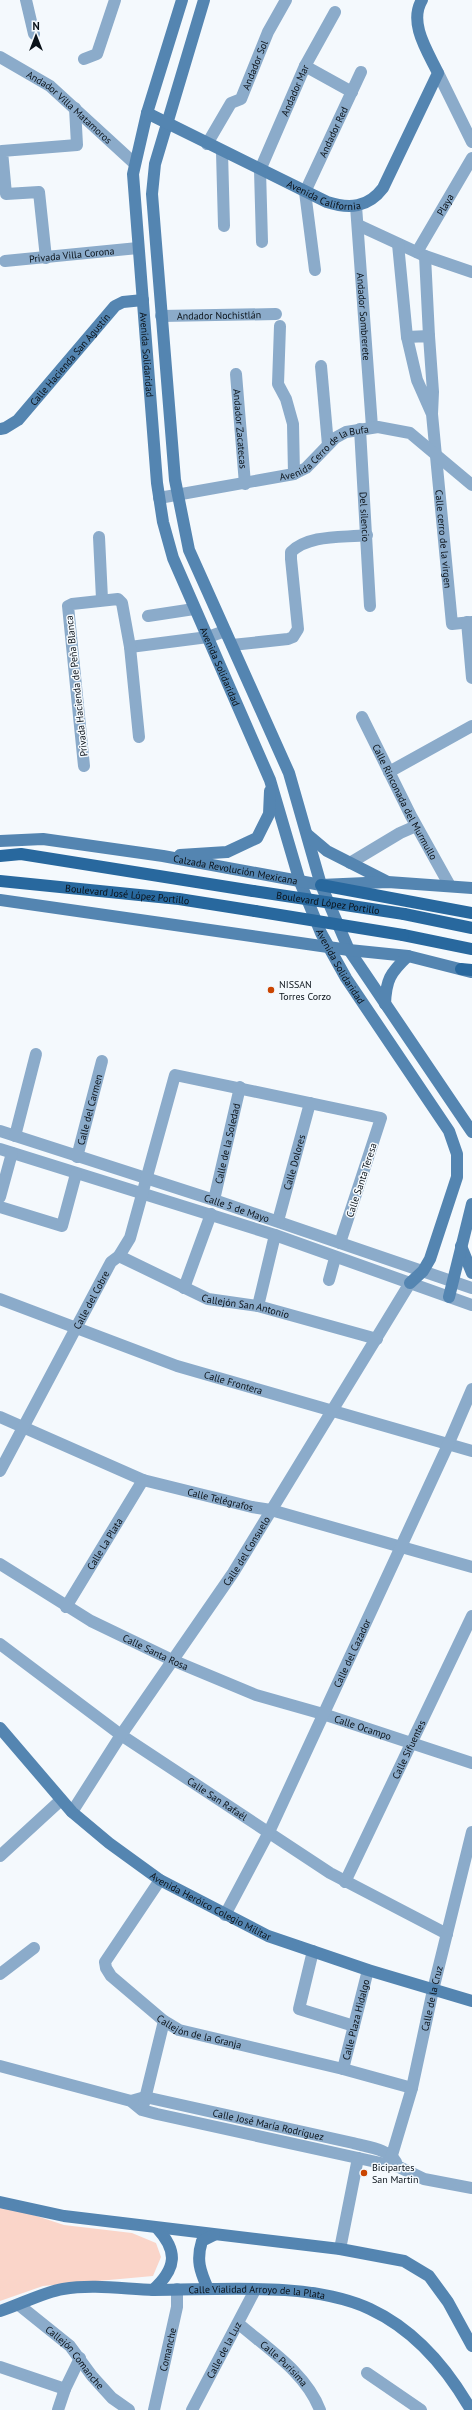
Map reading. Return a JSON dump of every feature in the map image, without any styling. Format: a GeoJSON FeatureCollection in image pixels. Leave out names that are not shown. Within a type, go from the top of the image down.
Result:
{"type":"FeatureCollection","features":[{"type":"Feature","properties":{"kind":"main road","name":"Avenida Solidaridad"},"geometry":{"type":"LineString","coordinates":[[204,0],[155,164],[152,194],[177,495],[189,550],[289,773],[308,835],[321,885],[349,950],[472,1132]]}},
{"type":"Feature","properties":{"kind":"main road"},"geometry":{"type":"LineString","coordinates":[[422,0],[418,12],[418,28],[438,73]]}},
{"type":"Feature","properties":{"kind":"main road","name":"Avenida Solidaridad"},"geometry":{"type":"LineString","coordinates":[[179,1],[134,163],[134,194],[138,248],[159,498],[173,558],[270,780],[300,882],[328,947],[346,978],[449,1131],[457,1154],[457,1177],[430,1259],[423,1271],[410,1283]]}},
{"type":"Feature","properties":{"kind":"main road","name":"Avenida California"},"geometry":{"type":"LineString","coordinates":[[147,113],[167,125],[305,192],[341,206],[356,206],[376,196],[383,188],[438,73]]}},
{"type":"Feature","properties":{"kind":"main road","name":"Calle Hacienda San Agustín"},"geometry":{"type":"LineString","coordinates":[[0,429],[5,428],[18,420],[115,306],[123,302],[143,300]]}},
{"type":"Feature","properties":{"kind":"main road"},"geometry":{"type":"LineString","coordinates":[[163,856],[227,852],[256,838],[269,814],[270,780]]}},
{"type":"Feature","properties":{"kind":"main road"},"geometry":{"type":"LineString","coordinates":[[308,835],[327,851],[388,882]]}},
{"type":"Feature","properties":{"kind":"main road","name":"Calzada Revolución Mexicana"},"geometry":{"type":"LineString","coordinates":[[0,841],[43,838],[163,856],[321,885],[388,882],[472,888]]}},
{"type":"Feature","properties":{"kind":"main road","name":"Boulevard José López Portillo"},"geometry":{"type":"LineString","coordinates":[[0,856],[21,854],[253,891]]}},
{"type":"Feature","properties":{"kind":"main road","name":"Boulevard José López Portillo"},"geometry":{"type":"LineString","coordinates":[[0,881],[179,899],[255,911]]}},
{"type":"Feature","properties":{"kind":"main road"},"geometry":{"type":"LineString","coordinates":[[321,885],[472,913]]}},
{"type":"Feature","properties":{"kind":"main road","name":"Boulevard López Portillo"},"geometry":{"type":"LineString","coordinates":[[253,891],[404,914],[472,928]]}},
{"type":"Feature","properties":{"kind":"main road"},"geometry":{"type":"LineString","coordinates":[[0,900],[349,950],[408,956],[468,970]]}},
{"type":"Feature","properties":{"kind":"main road","name":"Boulevard López Portillo"},"geometry":{"type":"LineString","coordinates":[[255,911],[403,935],[472,949]]}},
{"type":"Feature","properties":{"kind":"main road"},"geometry":{"type":"LineString","coordinates":[[385,1004],[386,984],[394,968],[408,956]]}},
{"type":"Feature","properties":{"kind":"main road"},"geometry":{"type":"LineString","coordinates":[[448,1297],[472,1204]]}},
{"type":"Feature","properties":{"kind":"main road"},"geometry":{"type":"LineString","coordinates":[[462,1246],[472,1273]]}},
{"type":"Feature","properties":{"kind":"main road","name":"Avenida Heróico Colegio Militar"},"geometry":{"type":"LineString","coordinates":[[0,1728],[72,1812],[109,1843],[160,1880],[268,1936],[368,1970],[472,2001]]}},
{"type":"Feature","properties":{"kind":"main road"},"geometry":{"type":"LineString","coordinates":[[0,2202],[64,2216],[340,2249],[404,2261],[428,2276],[448,2302],[472,2346]]}},
{"type":"Feature","properties":{"kind":"main road"},"geometry":{"type":"LineString","coordinates":[[154,2290],[166,2279],[172,2264],[172,2251],[167,2239],[157,2228]]}},
{"type":"Feature","properties":{"kind":"main road"},"geometry":{"type":"LineString","coordinates":[[208,2289],[198,2265],[198,2253],[202,2241],[214,2235]]}},
{"type":"Feature","properties":{"kind":"main road","name":"Calle Vialidad Arroyo de la Plata"},"geometry":{"type":"LineString","coordinates":[[0,2311],[62,2289],[93,2287],[154,2290],[255,2290],[336,2297],[370,2309],[404,2328],[445,2370],[471,2410]]}},
{"type":"Feature","properties":{"kind":"street"},"geometry":{"type":"LineString","coordinates":[[26,0],[34,34]]}},
{"type":"Feature","properties":{"kind":"street"},"geometry":{"type":"LineString","coordinates":[[84,59],[97,54],[115,0]]}},
{"type":"Feature","properties":{"kind":"street","name":"Andador Sol"},"geometry":{"type":"LineString","coordinates":[[207,144],[231,103],[241,99],[268,32],[286,0]]}},
{"type":"Feature","properties":{"kind":"street","name":"Andador Mar"},"geometry":{"type":"LineString","coordinates":[[260,170],[305,66],[334,12]]}},
{"type":"Feature","properties":{"kind":"street","name":"Andador Villa Matamoros"},"geometry":{"type":"LineString","coordinates":[[0,57],[50,86],[134,163]]}},
{"type":"Feature","properties":{"kind":"street"},"geometry":{"type":"LineString","coordinates":[[305,66],[352,92]]}},
{"type":"Feature","properties":{"kind":"street","name":"Andador Red"},"geometry":{"type":"LineString","coordinates":[[305,192],[361,72]]}},
{"type":"Feature","properties":{"kind":"street"},"geometry":{"type":"LineString","coordinates":[[438,73],[472,142]]}},
{"type":"Feature","properties":{"kind":"street"},"geometry":{"type":"LineString","coordinates":[[46,258],[39,192],[6,194],[2,151],[77,145],[75,108]]}},
{"type":"Feature","properties":{"kind":"street"},"geometry":{"type":"LineString","coordinates":[[222,152],[224,226]]}},
{"type":"Feature","properties":{"kind":"street","name":"Playa"},"geometry":{"type":"LineString","coordinates":[[421,254],[472,158]]}},
{"type":"Feature","properties":{"kind":"street"},"geometry":{"type":"LineString","coordinates":[[260,170],[262,242]]}},
{"type":"Feature","properties":{"kind":"street"},"geometry":{"type":"LineString","coordinates":[[305,192],[315,270]]}},
{"type":"Feature","properties":{"kind":"street","name":"Andador Sombrerete"},"geometry":{"type":"LineString","coordinates":[[356,206],[366,428]]}},
{"type":"Feature","properties":{"kind":"street"},"geometry":{"type":"LineString","coordinates":[[358,225],[421,254],[472,272]]}},
{"type":"Feature","properties":{"kind":"street"},"geometry":{"type":"LineString","coordinates":[[398,244],[407,337],[417,380],[432,414]]}},
{"type":"Feature","properties":{"kind":"street","name":"Privada Villa Corona"},"geometry":{"type":"LineString","coordinates":[[5,261],[138,248]]}},
{"type":"Feature","properties":{"kind":"street"},"geometry":{"type":"LineString","coordinates":[[421,254],[433,392],[432,414]]}},
{"type":"Feature","properties":{"kind":"street","name":"Andador Nochistlán"},"geometry":{"type":"LineString","coordinates":[[161,316],[276,314]]}},
{"type":"Feature","properties":{"kind":"street"},"geometry":{"type":"LineString","coordinates":[[280,326],[278,384],[286,399],[293,424],[294,474]]}},
{"type":"Feature","properties":{"kind":"street"},"geometry":{"type":"LineString","coordinates":[[407,337],[429,336]]}},
{"type":"Feature","properties":{"kind":"street"},"geometry":{"type":"LineString","coordinates":[[321,366],[328,445]]}},
{"type":"Feature","properties":{"kind":"street","name":"Andador Zacatecas"},"geometry":{"type":"LineString","coordinates":[[236,374],[245,484]]}},
{"type":"Feature","properties":{"kind":"street","name":"Calle cerro de la virgen"},"geometry":{"type":"LineString","coordinates":[[432,414],[452,624],[469,622]]}},
{"type":"Feature","properties":{"kind":"street","name":"Avenida Cerro de la Bufa"},"geometry":{"type":"LineString","coordinates":[[159,498],[245,484],[294,474],[306,468],[328,445],[346,432],[366,428],[391,428],[410,433],[472,485]]}},
{"type":"Feature","properties":{"kind":"street","name":"Del silencio"},"geometry":{"type":"LineString","coordinates":[[366,428],[367,536],[370,606]]}},
{"type":"Feature","properties":{"kind":"street"},"geometry":{"type":"LineString","coordinates":[[232,645],[293,637],[298,629],[291,552],[299,545],[311,540],[367,536]]}},
{"type":"Feature","properties":{"kind":"street"},"geometry":{"type":"LineString","coordinates":[[99,537],[102,599]]}},
{"type":"Feature","properties":{"kind":"street","name":"Privada Hacienda de Peña Blanca"},"geometry":{"type":"LineString","coordinates":[[84,766],[68,606],[102,599],[118,599],[122,603],[130,647],[139,737]]}},
{"type":"Feature","properties":{"kind":"street"},"geometry":{"type":"LineString","coordinates":[[148,616],[194,609]]}},
{"type":"Feature","properties":{"kind":"street"},"geometry":{"type":"LineString","coordinates":[[469,622],[472,678]]}},
{"type":"Feature","properties":{"kind":"street"},"geometry":{"type":"LineString","coordinates":[[130,647],[208,637],[225,630]]}},
{"type":"Feature","properties":{"kind":"street","name":"Calle Rinconada del Murmullo"},"geometry":{"type":"LineString","coordinates":[[362,716],[416,826],[450,886]]}},
{"type":"Feature","properties":{"kind":"street"},"geometry":{"type":"LineString","coordinates":[[389,772],[471,732]]}},
{"type":"Feature","properties":{"kind":"street"},"geometry":{"type":"LineString","coordinates":[[350,863],[400,833],[416,826]]}},
{"type":"Feature","properties":{"kind":"street"},"geometry":{"type":"LineString","coordinates":[[15,1136],[36,1054]]}},
{"type":"Feature","properties":{"kind":"street","name":"Calle del Carmen"},"geometry":{"type":"LineString","coordinates":[[77,1157],[102,1062]]}},
{"type":"Feature","properties":{"kind":"street","name":"Calle del Cobre"},"geometry":{"type":"LineString","coordinates":[[0,1471],[111,1262],[119,1256],[130,1238],[175,1075],[240,1087]]}},
{"type":"Feature","properties":{"kind":"street"},"geometry":{"type":"LineString","coordinates":[[240,1087],[310,1103]]}},
{"type":"Feature","properties":{"kind":"street","name":"Calle de la Soledad"},"geometry":{"type":"LineString","coordinates":[[214,1200],[240,1087]]}},
{"type":"Feature","properties":{"kind":"street","name":"Calle Santa Teresa"},"geometry":{"type":"LineString","coordinates":[[310,1103],[381,1118],[340,1243]]}},
{"type":"Feature","properties":{"kind":"street","name":"Calle Dolores"},"geometry":{"type":"LineString","coordinates":[[278,1221],[310,1103]]}},
{"type":"Feature","properties":{"kind":"street","name":"Calle 5 de Mayo"},"geometry":{"type":"LineString","coordinates":[[0,1131],[278,1221],[472,1288]]}},
{"type":"Feature","properties":{"kind":"street","name":"Calle 5 de Mayo"},"geometry":{"type":"LineString","coordinates":[[0,1149],[275,1235],[335,1258],[472,1305]]}},
{"type":"Feature","properties":{"kind":"street"},"geometry":{"type":"LineString","coordinates":[[0,1197],[12,1153]]}},
{"type":"Feature","properties":{"kind":"street"},"geometry":{"type":"LineString","coordinates":[[0,1207],[62,1226],[76,1174]]}},
{"type":"Feature","properties":{"kind":"street"},"geometry":{"type":"LineString","coordinates":[[184,1288],[211,1214]]}},
{"type":"Feature","properties":{"kind":"street"},"geometry":{"type":"LineString","coordinates":[[258,1306],[275,1235]]}},
{"type":"Feature","properties":{"kind":"street","name":"Callejón San Antonio"},"geometry":{"type":"LineString","coordinates":[[119,1256],[208,1299],[258,1306],[377,1339]]}},
{"type":"Feature","properties":{"kind":"street"},"geometry":{"type":"LineString","coordinates":[[329,1280],[335,1258]]}},
{"type":"Feature","properties":{"kind":"street","name":"Calle del Consuelo"},"geometry":{"type":"LineString","coordinates":[[72,1812],[121,1735],[233,1573],[410,1283]]}},
{"type":"Feature","properties":{"kind":"street","name":"Calle Frontera"},"geometry":{"type":"LineString","coordinates":[[0,1299],[177,1366],[472,1451]]}},
{"type":"Feature","properties":{"kind":"street","name":"Calle del Cazador"},"geometry":{"type":"LineString","coordinates":[[225,1915],[269,1832],[448,1445],[472,1389]]}},
{"type":"Feature","properties":{"kind":"street","name":"Calle Telégrafos"},"geometry":{"type":"LineString","coordinates":[[0,1416],[143,1480],[252,1507],[271,1510],[472,1567]]}},
{"type":"Feature","properties":{"kind":"street","name":"Calle La Plata"},"geometry":{"type":"LineString","coordinates":[[66,1607],[143,1480]]}},
{"type":"Feature","properties":{"kind":"street","name":"Calle Santa Rosa"},"geometry":{"type":"LineString","coordinates":[[0,1564],[66,1607],[172,1660],[256,1695],[323,1714]]}},
{"type":"Feature","properties":{"kind":"street","name":"Calle Sifuentes"},"geometry":{"type":"LineString","coordinates":[[345,1882],[472,1616]]}},
{"type":"Feature","properties":{"kind":"street","name":"Calle San Rafaél"},"geometry":{"type":"LineString","coordinates":[[0,1644],[121,1735],[345,1882],[447,1934]]}},
{"type":"Feature","properties":{"kind":"street","name":"Calle Ocampo"},"geometry":{"type":"LineString","coordinates":[[323,1714],[472,1763]]}},
{"type":"Feature","properties":{"kind":"street"},"geometry":{"type":"LineString","coordinates":[[0,1856],[61,1800]]}},
{"type":"Feature","properties":{"kind":"street","name":"Calle de la Cruz"},"geometry":{"type":"LineString","coordinates":[[394,2163],[433,1990],[472,1832]]}},
{"type":"Feature","properties":{"kind":"street","name":"Callejón de la Granja"},"geometry":{"type":"LineString","coordinates":[[160,1880],[105,1962],[106,1968],[111,1976],[164,2021],[179,2030],[203,2037],[343,2069],[412,2088]]}},
{"type":"Feature","properties":{"kind":"street"},"geometry":{"type":"LineString","coordinates":[[0,1974],[34,1948]]}},
{"type":"Feature","properties":{"kind":"street"},"geometry":{"type":"LineString","coordinates":[[312,1951],[298,2009],[354,2026]]}},
{"type":"Feature","properties":{"kind":"street","name":"Calle Plaza Hidalgo"},"geometry":{"type":"LineString","coordinates":[[343,2069],[368,1970]]}},
{"type":"Feature","properties":{"kind":"street"},"geometry":{"type":"LineString","coordinates":[[142,2110],[164,2021]]}},
{"type":"Feature","properties":{"kind":"street","name":"Calle José María Rodríguez"},"geometry":{"type":"LineString","coordinates":[[0,2066],[132,2101],[142,2110],[358,2158],[394,2163]]}},
{"type":"Feature","properties":{"kind":"street","name":"Calle José María Rodríguez"},"geometry":{"type":"LineString","coordinates":[[132,2101],[145,2097],[353,2143],[424,2179],[472,2188]]}},
{"type":"Feature","properties":{"kind":"street"},"geometry":{"type":"LineString","coordinates":[[340,2249],[358,2158]]}},
{"type":"Feature","properties":{"kind":"street","name":"Comanche"},"geometry":{"type":"LineString","coordinates":[[154,2410],[176,2306],[177,2289]]}},
{"type":"Feature","properties":{"kind":"street","name":"Calle de la Luz"},"geometry":{"type":"LineString","coordinates":[[192,2410],[239,2324],[255,2290]]}},
{"type":"Feature","properties":{"kind":"street","name":"Callejón Comanche"},"geometry":{"type":"LineString","coordinates":[[19,2305],[70,2346],[92,2376],[112,2398],[130,2410]]}},
{"type":"Feature","properties":{"kind":"street","name":"Calle Purísima"},"geometry":{"type":"LineString","coordinates":[[239,2324],[306,2382],[314,2394],[320,2410]]}},
{"type":"Feature","properties":{"kind":"street"},"geometry":{"type":"LineString","coordinates":[[58,2410],[65,2389],[80,2358]]}},
{"type":"Feature","properties":{"kind":"street"},"geometry":{"type":"LineString","coordinates":[[0,2367],[65,2389]]}},
{"type":"Feature","properties":{"kind":"street"},"geometry":{"type":"LineString","coordinates":[[367,2373],[421,2410]]}},
{"type":"Feature","properties":{"kind":"shaded area"},"geometry":{"type":"Polygon","coordinates":[[[0,2204],[64,2225],[132,2233],[156,2243],[161,2257],[153,2276],[43,2286],[0,2301],[0,2204]]]}},
{"type":"Feature","properties":{"kind":"place","name":"NISSAN Torres Corzo"},"geometry":{"type":"Point","coordinates":[271,990]}},
{"type":"Feature","properties":{"kind":"place","name":"Bicipartes San Martin"},"geometry":{"type":"Point","coordinates":[364,2173]}}]}
